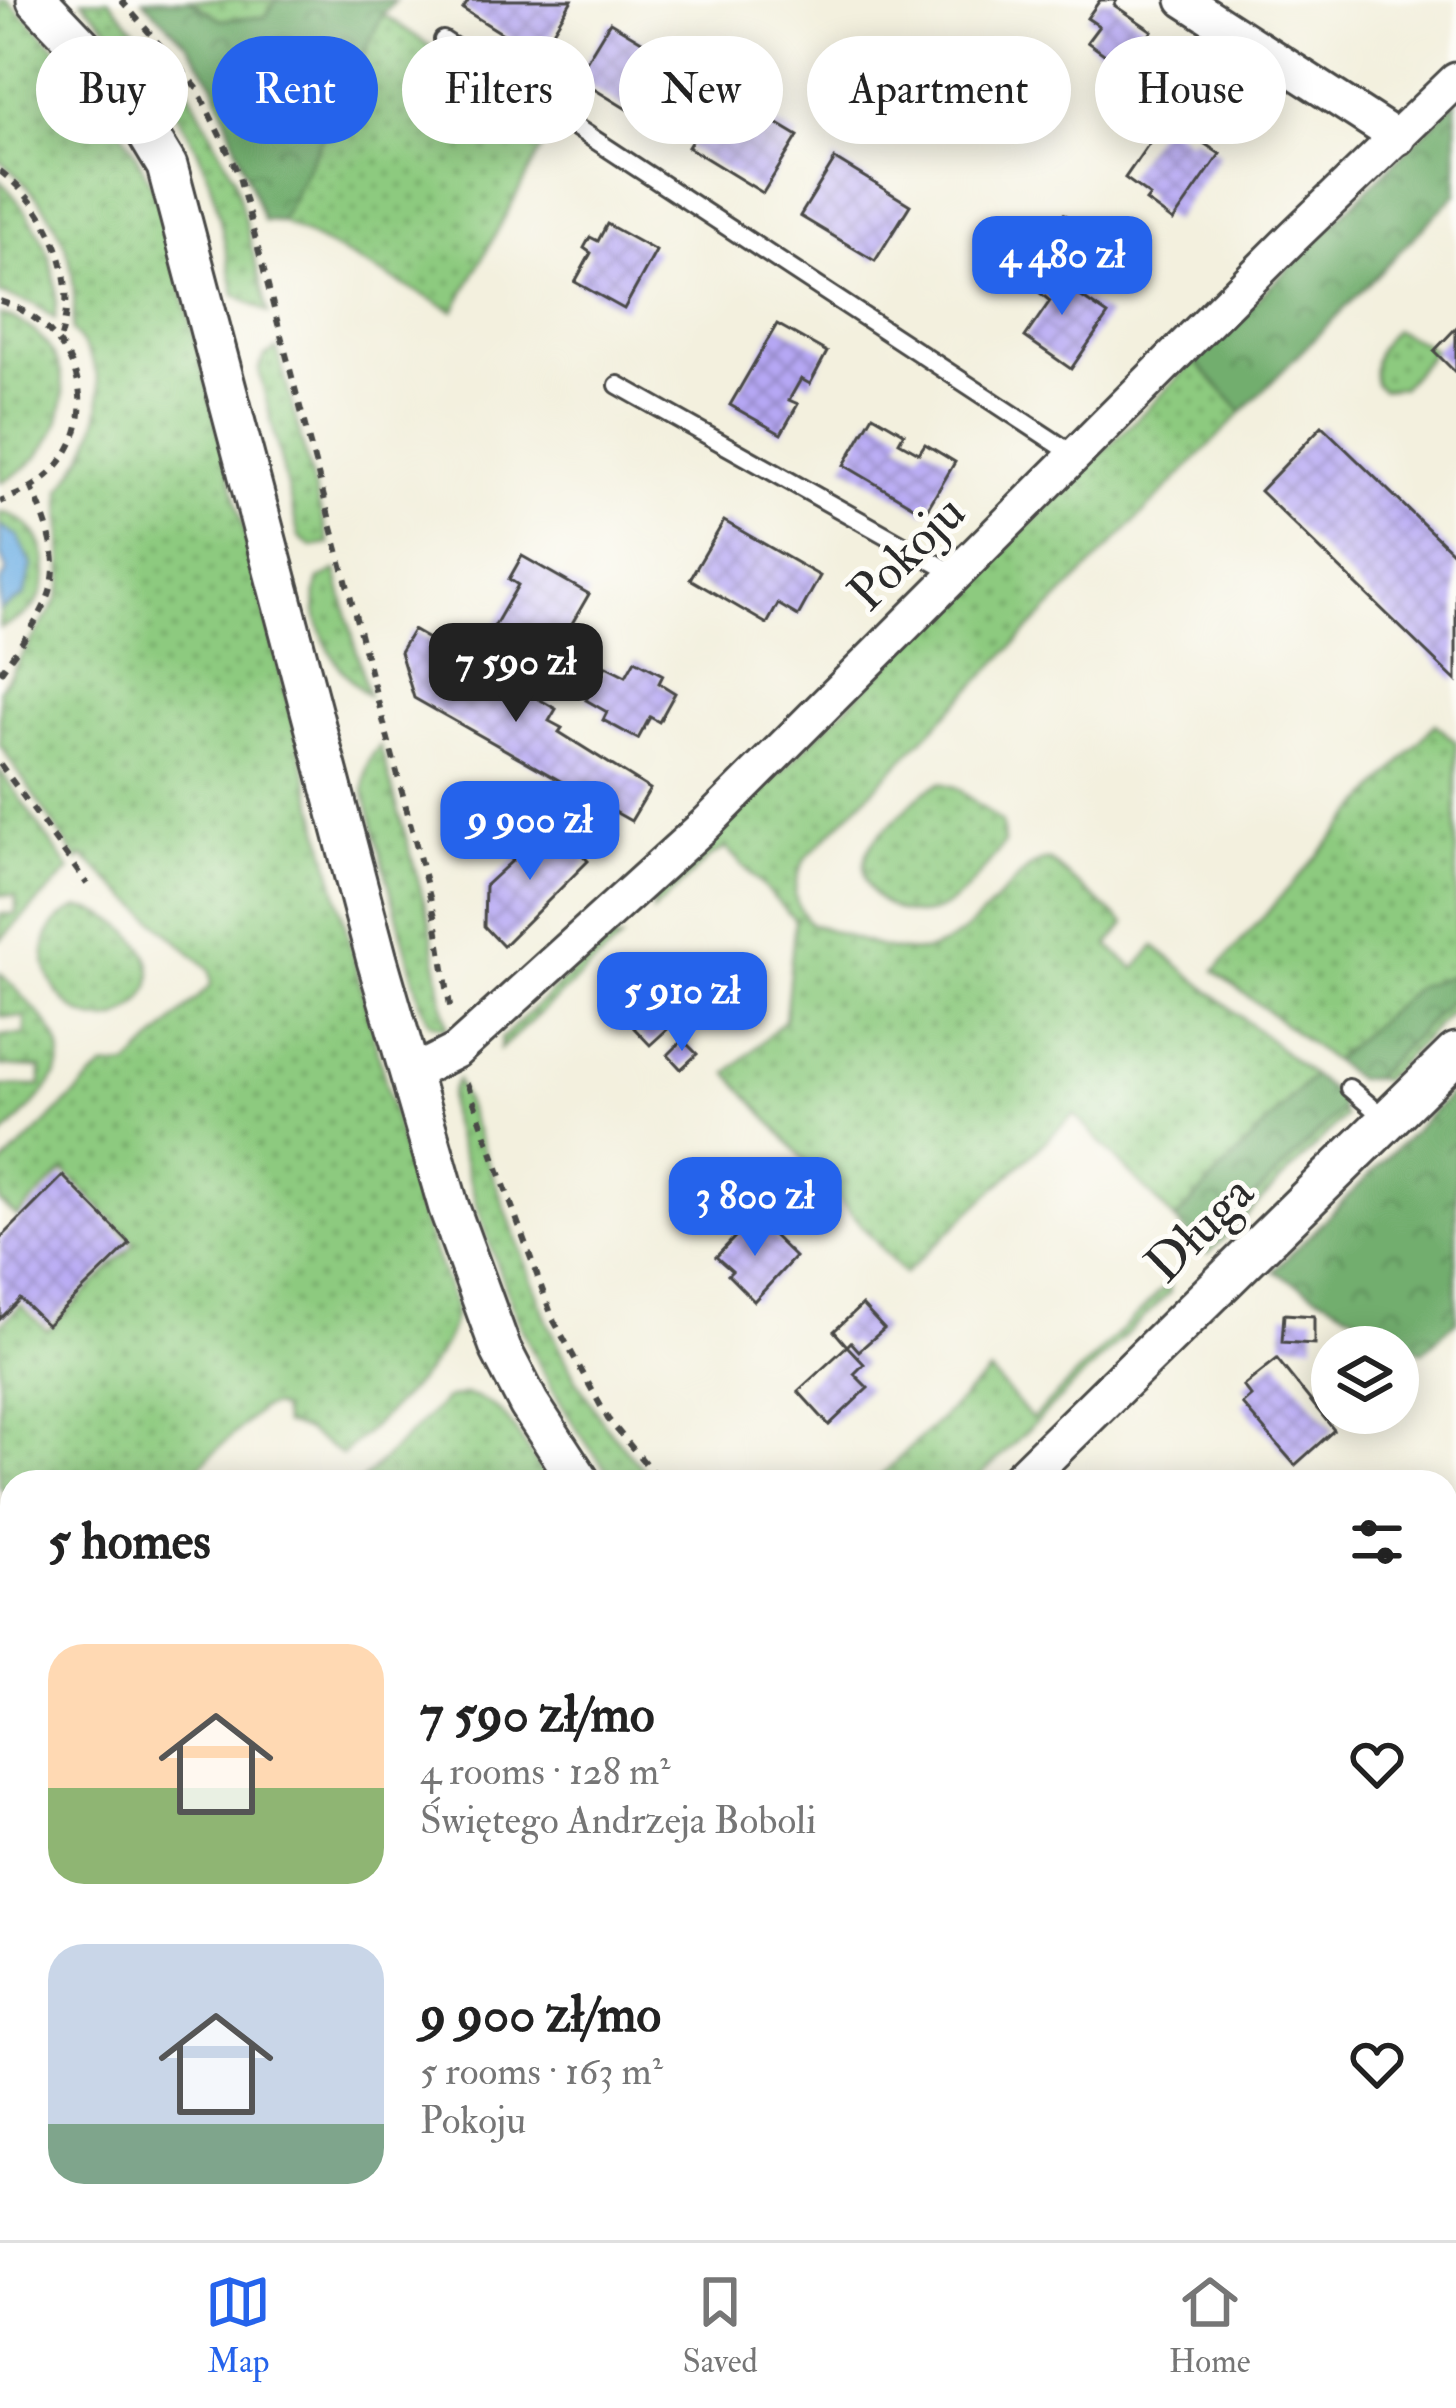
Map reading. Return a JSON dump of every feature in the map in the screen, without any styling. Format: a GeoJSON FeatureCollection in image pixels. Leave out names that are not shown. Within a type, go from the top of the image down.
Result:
{"type":"FeatureCollection","features":[{"type":"Feature","properties":{"kind":"street"},"geometry":{"type":"LineString","coordinates":[[38,0],[119,86],[154,139],[172,179],[410,1074],[489,1324],[530,1404],[572,1470]]}},
{"type":"Feature","properties":{"kind":"street"},"geometry":{"type":"LineString","coordinates":[[1184,0],[1398,138]]}},
{"type":"Feature","properties":{"kind":"street","name":"Pokoju"},"geometry":{"type":"LineString","coordinates":[[410,1074],[456,1051],[704,825],[1456,80]]}},
{"type":"Feature","properties":{"kind":"street","name":"Długa"},"geometry":{"type":"LineString","coordinates":[[1031,1470],[1456,1053]]}},
{"type":"Feature","properties":{"kind":"lane"},"geometry":{"type":"LineString","coordinates":[[595,140],[1077,456]]}},
{"type":"Feature","properties":{"kind":"lane"},"geometry":{"type":"LineString","coordinates":[[618,385],[958,575]]}},
{"type":"Feature","properties":{"kind":"lane"},"geometry":{"type":"LineString","coordinates":[[1349,1088],[1387,1120]]}},
{"type":"Feature","properties":{"kind":"path"},"geometry":{"type":"LineString","coordinates":[[121,0],[197,88],[238,173],[436,920],[456,1051],[553,1319],[608,1419],[651,1470]]}},
{"type":"Feature","properties":{"kind":"path"},"geometry":{"type":"LineString","coordinates":[[0,171],[31,200],[58,250],[68,298],[60,339]]}},
{"type":"Feature","properties":{"kind":"path"},"geometry":{"type":"LineString","coordinates":[[0,301],[35,315],[60,339],[76,369],[81,403],[75,436],[58,466],[32,488],[0,502]]}},
{"type":"Feature","properties":{"kind":"path"},"geometry":{"type":"LineString","coordinates":[[0,674],[46,605],[56,570],[53,537],[32,488]]}},
{"type":"Feature","properties":{"kind":"path"},"geometry":{"type":"LineString","coordinates":[[0,764],[87,884]]}},
{"type":"Feature","properties":{"kind":"green space"},"geometry":{"type":"Polygon","coordinates":[[[0,0],[7,0],[44,36],[36,36],[36,144],[129,144],[162,212],[418,1209],[455,1307],[451,1327],[429,1368],[342,1455],[305,1430],[284,1424],[281,1410],[273,1406],[262,1408],[195,1470],[0,1470],[0,1325],[21,1305],[47,1331],[135,1243],[64,1171],[17,1217],[0,1202],[0,1168],[103,1068],[128,1066],[211,985],[210,970],[82,856],[78,861],[0,745],[0,690],[58,599],[63,581],[61,490],[94,432],[100,392],[87,351],[72,331],[69,257],[50,216],[0,161],[0,0]]]}},
{"type":"Feature","properties":{"kind":"green space"},"geometry":{"type":"Polygon","coordinates":[[[82,0],[109,0],[141,36],[114,36],[82,0]]]}},
{"type":"Feature","properties":{"kind":"green space"},"geometry":{"type":"Polygon","coordinates":[[[143,0],[189,0],[221,20],[265,17],[277,0],[396,0],[372,36],[212,36],[212,82],[188,46],[188,36],[179,36],[143,0]]]}},
{"type":"Feature","properties":{"kind":"green space"},"geometry":{"type":"Polygon","coordinates":[[[189,0],[277,0],[266,17],[220,20],[189,0]]]}},
{"type":"Feature","properties":{"kind":"green space"},"geometry":{"type":"Polygon","coordinates":[[[383,14],[415,36],[402,36],[402,144],[544,144],[454,311],[281,221],[319,144],[378,144],[378,36],[372,36],[383,14]]]}},
{"type":"Feature","properties":{"kind":"green space"},"geometry":{"type":"Polygon","coordinates":[[[188,90],[212,134],[212,144],[217,144],[234,176],[268,313],[235,294],[213,189],[188,132],[188,90]]]}},
{"type":"Feature","properties":{"kind":"green space"},"geometry":{"type":"Polygon","coordinates":[[[1456,101],[1456,194],[1242,412],[1195,361],[1456,101]]]}},
{"type":"Feature","properties":{"kind":"green space"},"geometry":{"type":"Polygon","coordinates":[[[235,144],[319,144],[281,221],[263,220],[235,144]]]}},
{"type":"Feature","properties":{"kind":"green space"},"geometry":{"type":"Polygon","coordinates":[[[0,180],[44,244],[55,279],[55,319],[34,304],[0,294],[0,180]]]}},
{"type":"Feature","properties":{"kind":"green space"},"geometry":{"type":"Polygon","coordinates":[[[0,314],[29,328],[49,347],[60,370],[63,396],[46,446],[0,482],[0,314]]]}},
{"type":"Feature","properties":{"kind":"green space"},"geometry":{"type":"Polygon","coordinates":[[[1394,330],[1434,351],[1401,388],[1382,390],[1375,384],[1375,361],[1394,330]]]}},
{"type":"Feature","properties":{"kind":"green space"},"geometry":{"type":"Polygon","coordinates":[[[277,349],[329,544],[312,547],[299,537],[259,370],[264,357],[277,349]]]}},
{"type":"Feature","properties":{"kind":"green space"},"geometry":{"type":"Polygon","coordinates":[[[1195,361],[1242,412],[805,859],[796,901],[811,924],[881,947],[922,951],[962,933],[1025,872],[1050,861],[1125,924],[1108,946],[1135,969],[1155,946],[1313,1076],[1175,1220],[1074,1114],[904,1274],[728,1073],[785,1020],[795,920],[726,848],[710,857],[653,911],[654,898],[1195,361]]]}},
{"type":"Feature","properties":{"kind":"green space"},"geometry":{"type":"Polygon","coordinates":[[[0,512],[26,523],[35,533],[46,571],[36,604],[0,628],[0,610],[24,596],[0,526],[0,512]]]}},
{"type":"Feature","properties":{"kind":"green space"},"geometry":{"type":"Polygon","coordinates":[[[336,571],[368,695],[345,673],[320,628],[316,611],[319,579],[336,571]]]}},
{"type":"Feature","properties":{"kind":"green space"},"geometry":{"type":"Polygon","coordinates":[[[1435,724],[1456,742],[1456,977],[1418,986],[1333,1061],[1215,971],[1435,724]]]}},
{"type":"Feature","properties":{"kind":"green space"},"geometry":{"type":"Polygon","coordinates":[[[380,746],[430,922],[447,1028],[430,1023],[421,1004],[364,791],[369,761],[380,746]]]}},
{"type":"Feature","properties":{"kind":"green space"},"geometry":{"type":"Polygon","coordinates":[[[0,770],[70,870],[0,940],[0,914],[16,914],[16,896],[0,895],[0,770]]]}},
{"type":"Feature","properties":{"kind":"green space"},"geometry":{"type":"Polygon","coordinates":[[[941,783],[956,787],[1002,823],[1004,843],[974,881],[947,905],[924,914],[896,910],[874,894],[867,882],[867,854],[912,803],[941,783]]]}},
{"type":"Feature","properties":{"kind":"green space"},"geometry":{"type":"Polygon","coordinates":[[[80,908],[115,921],[142,947],[149,962],[151,978],[145,995],[131,1010],[109,1019],[87,1016],[68,1004],[46,964],[46,942],[57,922],[80,908]]]}},
{"type":"Feature","properties":{"kind":"green space"},"geometry":{"type":"Polygon","coordinates":[[[608,939],[621,940],[500,1049],[501,1039],[608,939]]]}},
{"type":"Feature","properties":{"kind":"green space"},"geometry":{"type":"Polygon","coordinates":[[[0,973],[46,1022],[61,1056],[46,1091],[0,1139],[0,1086],[41,1086],[41,1068],[0,1066],[0,1035],[25,1035],[25,1017],[0,1016],[0,973]]]}},
{"type":"Feature","properties":{"kind":"green space"},"geometry":{"type":"Polygon","coordinates":[[[1453,975],[1456,995],[1373,1078],[1357,1079],[1333,1061],[1418,986],[1453,975]]]}},
{"type":"Feature","properties":{"kind":"green space"},"geometry":{"type":"Polygon","coordinates":[[[1456,995],[1456,1007],[1383,1080],[1373,1078],[1456,995]]]}},
{"type":"Feature","properties":{"kind":"green space"},"geometry":{"type":"Polygon","coordinates":[[[1313,1076],[1340,1097],[1341,1110],[1200,1251],[1185,1248],[1193,1240],[1175,1220],[1313,1076]]]}},
{"type":"Feature","properties":{"kind":"green space"},"geometry":{"type":"Polygon","coordinates":[[[457,1080],[548,1323],[574,1376],[604,1424],[644,1470],[607,1470],[542,1370],[492,1251],[455,1134],[452,1090],[457,1080]]]}},
{"type":"Feature","properties":{"kind":"green space"},"geometry":{"type":"Polygon","coordinates":[[[1456,1088],[1456,1321],[1422,1352],[1419,1326],[1374,1326],[1274,1271],[1456,1088]]]}},
{"type":"Feature","properties":{"kind":"green space"},"geometry":{"type":"Polygon","coordinates":[[[1341,1110],[1344,1117],[1208,1254],[1200,1251],[1341,1110]]]}},
{"type":"Feature","properties":{"kind":"green space"},"geometry":{"type":"Polygon","coordinates":[[[1169,1283],[1170,1292],[986,1470],[887,1470],[990,1372],[1032,1419],[1169,1283]]]}},
{"type":"Feature","properties":{"kind":"green space"},"geometry":{"type":"Polygon","coordinates":[[[463,1395],[493,1406],[541,1470],[372,1470],[446,1399],[463,1395]]]}},
{"type":"Feature","properties":{"kind":"water"},"geometry":{"type":"Polygon","coordinates":[[[0,526],[18,536],[32,566],[24,596],[0,610],[0,584],[7,571],[0,554],[0,526]]]}},
{"type":"Feature","properties":{"kind":"building"},"geometry":{"type":"Polygon","coordinates":[[[469,0],[572,0],[550,36],[506,36],[463,9],[469,0]]]}},
{"type":"Feature","properties":{"kind":"building"},"geometry":{"type":"Polygon","coordinates":[[[1100,0],[1117,0],[1114,5],[1152,31],[1148,36],[1095,36],[1095,48],[1087,42],[1099,26],[1087,18],[1100,0]]]}},
{"type":"Feature","properties":{"kind":"building"},"geometry":{"type":"Polygon","coordinates":[[[610,22],[633,36],[619,36],[619,104],[595,90],[595,47],[610,22]]]}},
{"type":"Feature","properties":{"kind":"building"},"geometry":{"type":"Polygon","coordinates":[[[783,127],[798,136],[763,193],[688,147],[783,144],[783,127]]]}},
{"type":"Feature","properties":{"kind":"building"},"geometry":{"type":"Polygon","coordinates":[[[1148,144],[1205,144],[1220,154],[1173,221],[1125,178],[1148,144]]]}},
{"type":"Feature","properties":{"kind":"building"},"geometry":{"type":"Polygon","coordinates":[[[835,159],[910,205],[875,261],[800,216],[835,159]]]}},
{"type":"Feature","properties":{"kind":"building"},"geometry":{"type":"Polygon","coordinates":[[[1064,214],[1097,235],[1078,265],[1045,245],[1064,214]]]}},
{"type":"Feature","properties":{"kind":"building"},"geometry":{"type":"Polygon","coordinates":[[[607,224],[656,251],[624,309],[575,282],[591,253],[584,248],[590,237],[598,241],[607,224]]]}},
{"type":"Feature","properties":{"kind":"building"},"geometry":{"type":"Polygon","coordinates":[[[1027,260],[1108,315],[1071,369],[1025,337],[1050,301],[1018,275],[1027,260]]]}},
{"type":"Feature","properties":{"kind":"building"},"geometry":{"type":"Polygon","coordinates":[[[777,324],[827,352],[810,384],[801,379],[789,400],[798,404],[781,434],[730,405],[777,324]]]}},
{"type":"Feature","properties":{"kind":"building"},"geometry":{"type":"Polygon","coordinates":[[[1456,328],[1456,373],[1434,351],[1456,328]]]}},
{"type":"Feature","properties":{"kind":"building"},"geometry":{"type":"Polygon","coordinates":[[[873,415],[904,433],[899,442],[919,453],[925,444],[955,462],[925,513],[844,465],[873,415]]]}},
{"type":"Feature","properties":{"kind":"building"},"geometry":{"type":"Polygon","coordinates":[[[1322,426],[1456,556],[1456,681],[1260,491],[1322,426]]]}},
{"type":"Feature","properties":{"kind":"building"},"geometry":{"type":"Polygon","coordinates":[[[724,521],[820,576],[798,616],[778,604],[767,624],[690,579],[724,521]]]}},
{"type":"Feature","properties":{"kind":"building"},"geometry":{"type":"Polygon","coordinates":[[[522,556],[589,594],[548,665],[491,632],[518,585],[509,579],[522,556]]]}},
{"type":"Feature","properties":{"kind":"building"},"geometry":{"type":"Polygon","coordinates":[[[413,630],[442,647],[436,656],[477,679],[484,667],[556,709],[549,721],[562,728],[559,732],[650,789],[631,821],[414,698],[400,652],[413,630]]]}},
{"type":"Feature","properties":{"kind":"building"},"geometry":{"type":"Polygon","coordinates":[[[635,660],[663,675],[659,683],[675,693],[659,722],[650,717],[638,739],[603,720],[607,712],[586,700],[606,666],[626,676],[635,660]]]}},
{"type":"Feature","properties":{"kind":"building"},"geometry":{"type":"Polygon","coordinates":[[[553,823],[588,861],[503,946],[484,926],[485,886],[553,823]]]}},
{"type":"Feature","properties":{"kind":"building"},"geometry":{"type":"Polygon","coordinates":[[[668,968],[683,984],[690,977],[706,994],[650,1045],[634,1028],[642,1020],[628,1005],[668,968]]]}},
{"type":"Feature","properties":{"kind":"building"},"geometry":{"type":"Polygon","coordinates":[[[683,1040],[697,1054],[681,1069],[668,1055],[683,1040]]]}},
{"type":"Feature","properties":{"kind":"building"},"geometry":{"type":"Polygon","coordinates":[[[63,1176],[130,1244],[47,1325],[20,1299],[0,1319],[0,1239],[63,1176]]]}},
{"type":"Feature","properties":{"kind":"building"},"geometry":{"type":"Polygon","coordinates":[[[754,1217],[795,1257],[754,1301],[716,1257],[754,1217]]]}},
{"type":"Feature","properties":{"kind":"building"},"geometry":{"type":"Polygon","coordinates":[[[862,1305],[884,1329],[859,1351],[834,1331],[862,1305]]]}},
{"type":"Feature","properties":{"kind":"building"},"geometry":{"type":"Polygon","coordinates":[[[1284,1314],[1314,1316],[1311,1344],[1282,1342],[1284,1314]]]}},
{"type":"Feature","properties":{"kind":"building"},"geometry":{"type":"Polygon","coordinates":[[[847,1346],[864,1364],[854,1374],[868,1388],[829,1425],[798,1391],[847,1346]]]}},
{"type":"Feature","properties":{"kind":"building"},"geometry":{"type":"Polygon","coordinates":[[[1277,1359],[1311,1401],[1311,1434],[1330,1434],[1295,1465],[1242,1404],[1251,1396],[1243,1386],[1277,1359]]]}}]}
